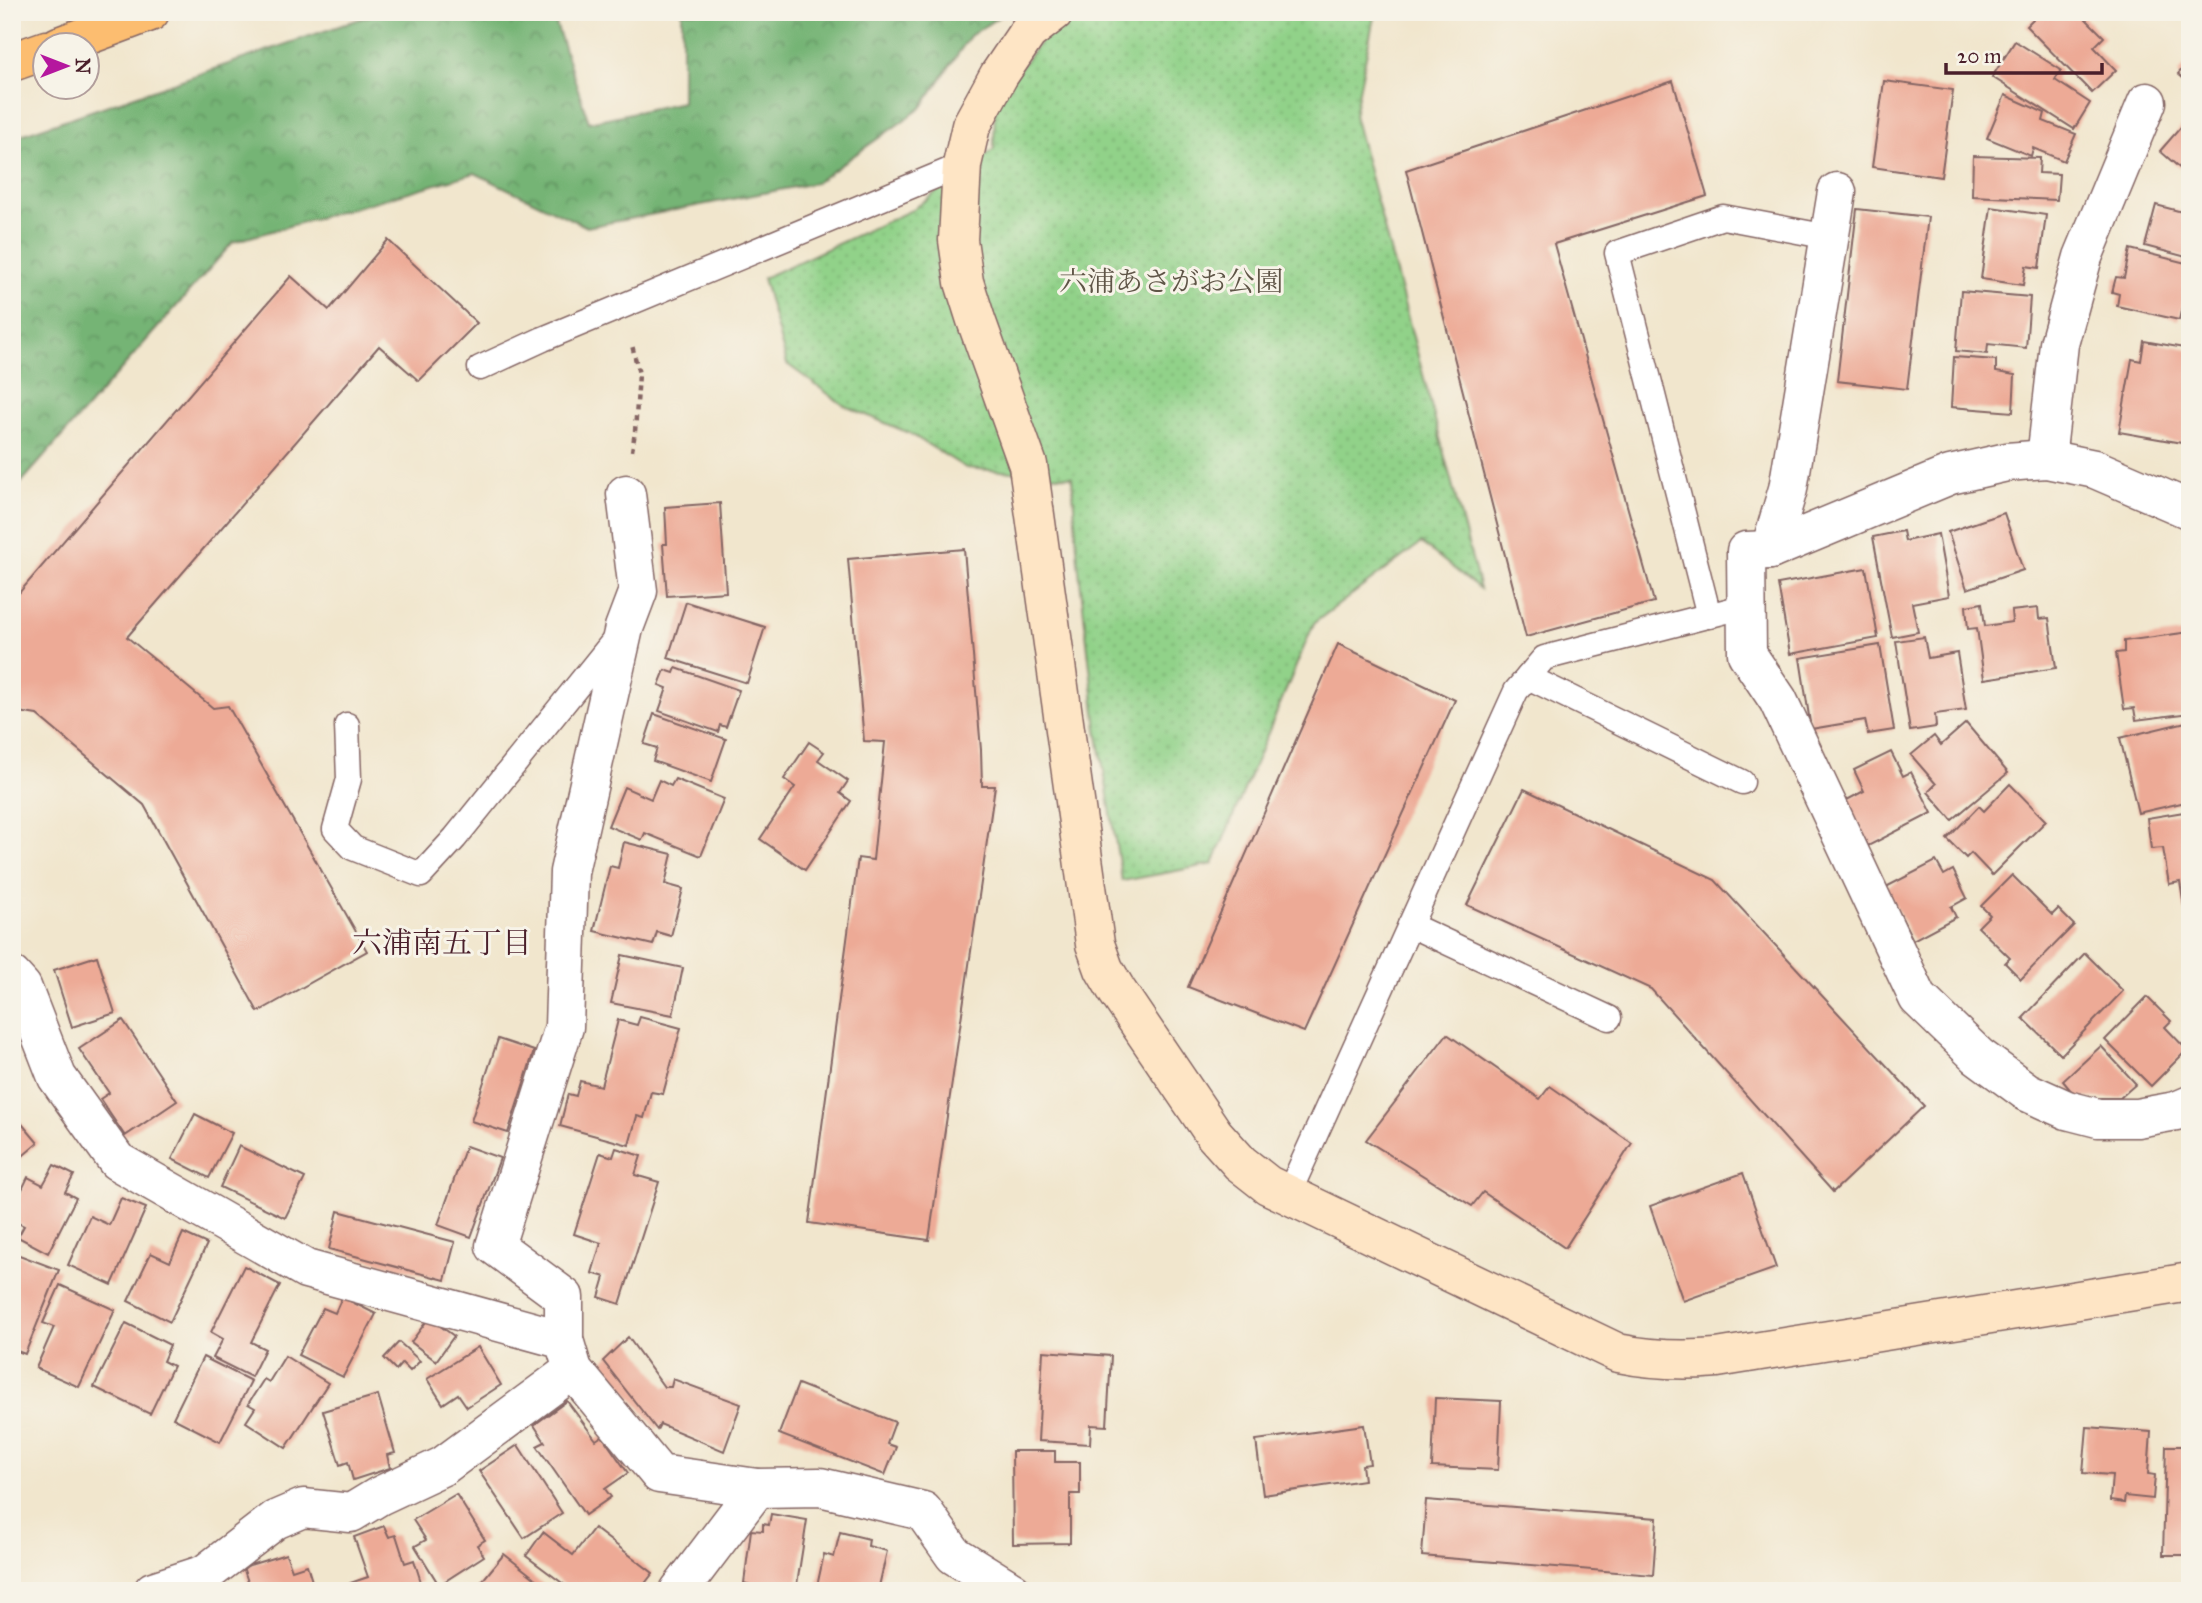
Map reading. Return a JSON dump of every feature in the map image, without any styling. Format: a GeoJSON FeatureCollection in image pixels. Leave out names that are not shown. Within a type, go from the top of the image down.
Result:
{"type":"FeatureCollection","features":[{"type":"Feature","properties":{"kind":"highway"},"geometry":{"type":"LineString","coordinates":[[96,32],[150,12]]}},
{"type":"Feature","properties":{"kind":"highway"},"geometry":{"type":"LineString","coordinates":[[12,62],[32,55]]}},
{"type":"Feature","properties":{"kind":"street"},"geometry":{"type":"LineString","coordinates":[[1054,12],[1028,32],[999,75],[971,126],[962,165],[958,240],[964,282],[1028,465],[1095,944],[1116,991],[1214,1135],[1240,1163],[1268,1185],[1618,1353],[1643,1358],[1682,1361],[1717,1358],[2190,1282]]}},
{"type":"Feature","properties":{"kind":"street"},"geometry":{"type":"LineString","coordinates":[[2046,459],[2059,344],[2083,257],[2147,102]]}},
{"type":"Feature","properties":{"kind":"street"},"geometry":{"type":"LineString","coordinates":[[1770,550],[1788,489],[1837,192]]}},
{"type":"Feature","properties":{"kind":"street"},"geometry":{"type":"LineString","coordinates":[[2190,510],[2095,469],[2046,459],[2007,462],[1950,475],[1770,550],[1745,551],[1747,654],[1778,700],[1918,998],[1978,1056],[2026,1091],[2067,1110],[2098,1118],[2137,1118],[2176,1111],[2190,1105]]}},
{"type":"Feature","properties":{"kind":"street"},"geometry":{"type":"LineString","coordinates":[[626,494],[638,592],[624,628],[569,872],[564,1027],[495,1247],[564,1297],[568,1355],[659,1474],[757,1488],[820,1487],[923,1511],[954,1555],[1012,1591]]}},
{"type":"Feature","properties":{"kind":"street"},"geometry":{"type":"LineString","coordinates":[[12,976],[22,987],[57,1077],[117,1161],[306,1269],[568,1355]]}},
{"type":"Feature","properties":{"kind":"street"},"geometry":{"type":"LineString","coordinates":[[153,1591],[205,1574],[275,1520],[303,1508],[351,1513],[379,1496],[443,1466],[568,1355]]}},
{"type":"Feature","properties":{"kind":"street"},"geometry":{"type":"LineString","coordinates":[[679,1591],[757,1488]]}},
{"type":"Feature","properties":{"kind":"lane"},"geometry":{"type":"LineString","coordinates":[[480,368],[543,339],[962,165]]}},
{"type":"Feature","properties":{"kind":"lane"},"geometry":{"type":"LineString","coordinates":[[1709,616],[1617,253],[1723,218],[1829,237]]}},
{"type":"Feature","properties":{"kind":"lane"},"geometry":{"type":"LineString","coordinates":[[1288,1195],[1516,691],[1544,658],[1746,606]]}},
{"type":"Feature","properties":{"kind":"lane"},"geometry":{"type":"LineString","coordinates":[[347,724],[349,779],[335,829],[354,848],[421,875],[455,838],[624,628]]}},
{"type":"Feature","properties":{"kind":"lane"},"geometry":{"type":"LineString","coordinates":[[1528,677],[1742,782]]}},
{"type":"Feature","properties":{"kind":"lane"},"geometry":{"type":"LineString","coordinates":[[1410,925],[1609,1018]]}},
{"type":"Feature","properties":{"kind":"path"},"geometry":{"type":"LineString","coordinates":[[626,494],[635,432],[639,374],[632,343]]}},
{"type":"Feature","properties":{"kind":"green space"},"geometry":{"type":"Polygon","coordinates":[[[380,12],[552,12],[589,122],[682,102],[682,12],[1006,12],[970,36],[921,108],[815,183],[587,227],[475,173],[233,242],[12,493],[12,138],[380,12]]]}},
{"type":"Feature","properties":{"kind":"green space","name":"六浦あさがお公園"},"geometry":{"type":"Polygon","coordinates":[[[1063,12],[1375,12],[1354,115],[1480,589],[1421,543],[1314,623],[1213,864],[1122,881],[1097,729],[1078,562],[1072,477],[966,468],[909,433],[845,406],[787,364],[763,278],[912,210],[994,149],[995,101],[1063,12]]]}},
{"type":"Feature","properties":{"kind":"building"},"geometry":{"type":"Polygon","coordinates":[[[2040,12],[2055,12],[2057,15],[2060,12],[2079,12],[2104,37],[2094,47],[2116,70],[2092,93],[2026,26],[2040,12]]]}},
{"type":"Feature","properties":{"kind":"building"},"geometry":{"type":"Polygon","coordinates":[[[2015,41],[2061,70],[2055,80],[2090,103],[2074,129],[1992,77],[2015,41]]]}},
{"type":"Feature","properties":{"kind":"building"},"geometry":{"type":"Polygon","coordinates":[[[2190,60],[2190,84],[2178,74],[2190,60]]]}},
{"type":"Feature","properties":{"kind":"building"},"geometry":{"type":"Polygon","coordinates":[[[1673,81],[1707,196],[1554,244],[1654,602],[1526,637],[1406,170],[1673,81]]]}},
{"type":"Feature","properties":{"kind":"building"},"geometry":{"type":"Polygon","coordinates":[[[1884,81],[1953,90],[1941,177],[1872,167],[1884,81]]]}},
{"type":"Feature","properties":{"kind":"building"},"geometry":{"type":"Polygon","coordinates":[[[2005,95],[2045,113],[2043,121],[2076,134],[2064,161],[2033,148],[2031,156],[1987,138],[2005,95]]]}},
{"type":"Feature","properties":{"kind":"building"},"geometry":{"type":"Polygon","coordinates":[[[2187,120],[2190,122],[2190,177],[2160,151],[2187,120]]]}},
{"type":"Feature","properties":{"kind":"building"},"geometry":{"type":"Polygon","coordinates":[[[1973,156],[2040,158],[2039,173],[2059,174],[2057,200],[1972,196],[1973,156]]]}},
{"type":"Feature","properties":{"kind":"building"},"geometry":{"type":"Polygon","coordinates":[[[2156,205],[2190,214],[2190,258],[2145,246],[2156,205]]]}},
{"type":"Feature","properties":{"kind":"building"},"geometry":{"type":"Polygon","coordinates":[[[1991,207],[2046,215],[2039,268],[2026,266],[2023,285],[1981,279],[1991,207]]]}},
{"type":"Feature","properties":{"kind":"building"},"geometry":{"type":"Polygon","coordinates":[[[1857,209],[1928,217],[1907,389],[1837,381],[1857,209]]]}},
{"type":"Feature","properties":{"kind":"building"},"geometry":{"type":"Polygon","coordinates":[[[388,240],[477,323],[419,381],[379,346],[127,637],[213,708],[228,706],[367,951],[258,1012],[144,805],[37,715],[12,711],[12,601],[291,276],[329,310],[388,240]]]}},
{"type":"Feature","properties":{"kind":"building"},"geometry":{"type":"Polygon","coordinates":[[[2130,249],[2190,264],[2179,320],[2117,306],[2119,294],[2112,292],[2116,277],[2124,278],[2130,249]]]}},
{"type":"Feature","properties":{"kind":"building"},"geometry":{"type":"Polygon","coordinates":[[[1961,291],[2030,297],[2026,348],[1988,344],[1987,354],[1956,351],[1961,291]]]}},
{"type":"Feature","properties":{"kind":"building"},"geometry":{"type":"Polygon","coordinates":[[[2144,341],[2190,349],[2190,399],[2182,443],[2119,432],[2132,359],[2141,361],[2144,341]]]}},
{"type":"Feature","properties":{"kind":"building"},"geometry":{"type":"Polygon","coordinates":[[[1954,357],[1996,360],[1996,372],[2015,375],[2013,412],[1951,407],[1954,357]]]}},
{"type":"Feature","properties":{"kind":"building"},"geometry":{"type":"Polygon","coordinates":[[[720,503],[726,592],[667,596],[663,544],[667,544],[665,507],[720,503]]]}},
{"type":"Feature","properties":{"kind":"building"},"geometry":{"type":"Polygon","coordinates":[[[2004,513],[2023,570],[1967,589],[1948,532],[2004,513]]]}},
{"type":"Feature","properties":{"kind":"building"},"geometry":{"type":"Polygon","coordinates":[[[1903,531],[1905,541],[1938,534],[1949,596],[1912,603],[1918,632],[1892,637],[1873,537],[1903,531]]]}},
{"type":"Feature","properties":{"kind":"building"},"geometry":{"type":"Polygon","coordinates":[[[964,549],[982,786],[995,786],[929,1240],[809,1223],[858,858],[873,860],[885,742],[864,741],[848,559],[964,549]]]}},
{"type":"Feature","properties":{"kind":"building"},"geometry":{"type":"Polygon","coordinates":[[[1866,568],[1878,638],[1790,654],[1778,584],[1866,568]]]}},
{"type":"Feature","properties":{"kind":"building"},"geometry":{"type":"Polygon","coordinates":[[[686,602],[765,627],[747,683],[668,658],[686,602]]]}},
{"type":"Feature","properties":{"kind":"building"},"geometry":{"type":"Polygon","coordinates":[[[1982,603],[1985,626],[2012,622],[2011,611],[2038,608],[2039,619],[2049,618],[2056,668],[1984,679],[1977,628],[1968,629],[1966,606],[1982,603]]]}},
{"type":"Feature","properties":{"kind":"building"},"geometry":{"type":"Polygon","coordinates":[[[2190,632],[2190,713],[2136,720],[2134,708],[2124,709],[2116,653],[2124,652],[2124,641],[2190,632]]]}},
{"type":"Feature","properties":{"kind":"building"},"geometry":{"type":"Polygon","coordinates":[[[1924,637],[1928,658],[1957,653],[1966,710],[1935,714],[1936,727],[1910,731],[1896,641],[1924,637]]]}},
{"type":"Feature","properties":{"kind":"building"},"geometry":{"type":"Polygon","coordinates":[[[1338,644],[1455,700],[1304,1032],[1188,987],[1338,644]]]}},
{"type":"Feature","properties":{"kind":"building"},"geometry":{"type":"Polygon","coordinates":[[[1880,645],[1894,730],[1868,734],[1865,720],[1811,729],[1800,658],[1880,645]]]}},
{"type":"Feature","properties":{"kind":"building"},"geometry":{"type":"Polygon","coordinates":[[[676,668],[739,690],[726,727],[720,725],[718,732],[659,711],[667,688],[659,685],[665,670],[674,673],[676,668]]]}},
{"type":"Feature","properties":{"kind":"building"},"geometry":{"type":"Polygon","coordinates":[[[654,714],[726,739],[711,782],[653,761],[657,748],[644,744],[654,714]]]}},
{"type":"Feature","properties":{"kind":"building"},"geometry":{"type":"Polygon","coordinates":[[[2190,721],[2190,801],[2138,813],[2120,738],[2190,721]]]}},
{"type":"Feature","properties":{"kind":"building"},"geometry":{"type":"Polygon","coordinates":[[[1966,723],[2008,773],[1952,820],[1928,792],[1936,784],[1911,755],[1934,736],[1941,745],[1966,723]]]}},
{"type":"Feature","properties":{"kind":"building"},"geometry":{"type":"Polygon","coordinates":[[[809,742],[824,752],[818,760],[848,781],[840,793],[851,801],[805,870],[760,839],[795,787],[784,779],[809,742]]]}},
{"type":"Feature","properties":{"kind":"building"},"geometry":{"type":"Polygon","coordinates":[[[1891,752],[1903,776],[1911,772],[1932,813],[1868,846],[1845,801],[1864,791],[1854,770],[1891,752]]]}},
{"type":"Feature","properties":{"kind":"building"},"geometry":{"type":"Polygon","coordinates":[[[675,779],[724,799],[701,856],[645,833],[642,840],[608,826],[624,787],[651,799],[659,780],[671,786],[675,779]]]}},
{"type":"Feature","properties":{"kind":"building"},"geometry":{"type":"Polygon","coordinates":[[[2010,784],[2046,821],[1992,875],[1971,853],[1966,858],[1947,839],[1979,806],[1984,811],[2010,784]]]}},
{"type":"Feature","properties":{"kind":"building"},"geometry":{"type":"Polygon","coordinates":[[[1524,789],[1715,880],[1924,1106],[1833,1192],[1651,989],[1467,905],[1524,789]]]}},
{"type":"Feature","properties":{"kind":"building"},"geometry":{"type":"Polygon","coordinates":[[[2190,811],[2190,913],[2185,913],[2180,882],[2169,884],[2163,848],[2151,849],[2147,818],[2190,811]]]}},
{"type":"Feature","properties":{"kind":"building"},"geometry":{"type":"Polygon","coordinates":[[[624,842],[672,854],[665,884],[683,889],[671,936],[657,932],[653,945],[594,931],[610,866],[618,868],[624,842]]]}},
{"type":"Feature","properties":{"kind":"building"},"geometry":{"type":"Polygon","coordinates":[[[1936,861],[1944,875],[1953,870],[1967,898],[1951,907],[1956,917],[1913,940],[1886,887],[1936,861]]]}},
{"type":"Feature","properties":{"kind":"building"},"geometry":{"type":"Polygon","coordinates":[[[2012,875],[2052,915],[2058,909],[2074,925],[2021,979],[2005,963],[2010,958],[1978,927],[1990,915],[1981,906],[2012,875]]]}},
{"type":"Feature","properties":{"kind":"building"},"geometry":{"type":"Polygon","coordinates":[[[2085,953],[2123,991],[2061,1055],[2023,1018],[2085,953]]]}},
{"type":"Feature","properties":{"kind":"building"},"geometry":{"type":"Polygon","coordinates":[[[622,955],[683,968],[673,1015],[611,1003],[622,955]]]}},
{"type":"Feature","properties":{"kind":"building"},"geometry":{"type":"Polygon","coordinates":[[[97,956],[115,1013],[72,1027],[54,970],[97,956]]]}},
{"type":"Feature","properties":{"kind":"building"},"geometry":{"type":"Polygon","coordinates":[[[2147,997],[2171,1021],[2165,1027],[2187,1050],[2151,1086],[2105,1040],[2147,997]]]}},
{"type":"Feature","properties":{"kind":"building"},"geometry":{"type":"Polygon","coordinates":[[[640,1017],[681,1028],[663,1094],[651,1092],[644,1118],[637,1116],[629,1145],[560,1126],[568,1094],[576,1096],[580,1081],[601,1086],[618,1020],[637,1025],[640,1017]]]}},
{"type":"Feature","properties":{"kind":"building"},"geometry":{"type":"Polygon","coordinates":[[[123,1020],[177,1101],[125,1136],[100,1099],[109,1093],[79,1049],[123,1020]]]}},
{"type":"Feature","properties":{"kind":"building"},"geometry":{"type":"Polygon","coordinates":[[[1447,1034],[1540,1099],[1550,1086],[1632,1143],[1565,1248],[1483,1192],[1472,1206],[1366,1140],[1447,1034]]]}},
{"type":"Feature","properties":{"kind":"building"},"geometry":{"type":"Polygon","coordinates":[[[498,1039],[534,1051],[508,1133],[471,1121],[498,1039]]]}},
{"type":"Feature","properties":{"kind":"building"},"geometry":{"type":"Polygon","coordinates":[[[2101,1046],[2136,1084],[2120,1098],[2077,1098],[2063,1081],[2101,1046]]]}},
{"type":"Feature","properties":{"kind":"building"},"geometry":{"type":"Polygon","coordinates":[[[12,1112],[38,1143],[12,1165],[12,1112]]]}},
{"type":"Feature","properties":{"kind":"building"},"geometry":{"type":"Polygon","coordinates":[[[195,1114],[232,1133],[209,1178],[172,1159],[195,1114]]]}},
{"type":"Feature","properties":{"kind":"building"},"geometry":{"type":"Polygon","coordinates":[[[239,1146],[305,1178],[285,1218],[220,1187],[239,1146]]]}},
{"type":"Feature","properties":{"kind":"building"},"geometry":{"type":"Polygon","coordinates":[[[466,1146],[500,1158],[471,1237],[438,1225],[466,1146]]]}},
{"type":"Feature","properties":{"kind":"building"},"geometry":{"type":"Polygon","coordinates":[[[616,1148],[641,1156],[635,1175],[659,1182],[620,1304],[599,1297],[605,1277],[592,1273],[601,1243],[574,1234],[600,1153],[613,1157],[616,1148]]]}},
{"type":"Feature","properties":{"kind":"building"},"geometry":{"type":"Polygon","coordinates":[[[54,1165],[74,1175],[65,1192],[76,1198],[48,1253],[18,1237],[24,1226],[12,1220],[12,1210],[28,1177],[43,1185],[54,1165]]]}},
{"type":"Feature","properties":{"kind":"building"},"geometry":{"type":"Polygon","coordinates":[[[1743,1173],[1776,1268],[1683,1301],[1650,1206],[1743,1173]]]}},
{"type":"Feature","properties":{"kind":"building"},"geometry":{"type":"Polygon","coordinates":[[[121,1198],[146,1208],[112,1285],[68,1265],[90,1216],[109,1225],[121,1198]]]}},
{"type":"Feature","properties":{"kind":"building"},"geometry":{"type":"Polygon","coordinates":[[[338,1211],[455,1242],[445,1280],[329,1249],[338,1211]]]}},
{"type":"Feature","properties":{"kind":"building"},"geometry":{"type":"Polygon","coordinates":[[[183,1233],[207,1244],[170,1322],[128,1301],[151,1253],[170,1262],[183,1233]]]}},
{"type":"Feature","properties":{"kind":"building"},"geometry":{"type":"Polygon","coordinates":[[[14,1253],[59,1270],[25,1354],[12,1349],[14,1253]]]}},
{"type":"Feature","properties":{"kind":"building"},"geometry":{"type":"Polygon","coordinates":[[[244,1266],[280,1285],[251,1342],[265,1349],[251,1377],[213,1358],[223,1339],[211,1332],[244,1266]]]}},
{"type":"Feature","properties":{"kind":"building"},"geometry":{"type":"Polygon","coordinates":[[[60,1285],[115,1310],[79,1387],[36,1368],[54,1327],[43,1323],[60,1285]]]}},
{"type":"Feature","properties":{"kind":"building"},"geometry":{"type":"Polygon","coordinates":[[[342,1297],[376,1314],[343,1377],[298,1355],[323,1308],[335,1313],[342,1297]]]}},
{"type":"Feature","properties":{"kind":"building"},"geometry":{"type":"Polygon","coordinates":[[[429,1318],[454,1336],[436,1361],[411,1342],[429,1318]]]}},
{"type":"Feature","properties":{"kind":"building"},"geometry":{"type":"Polygon","coordinates":[[[126,1323],[170,1345],[163,1361],[173,1366],[150,1414],[94,1387],[126,1323]]]}},
{"type":"Feature","properties":{"kind":"building"},"geometry":{"type":"Polygon","coordinates":[[[628,1337],[664,1387],[671,1387],[673,1379],[741,1404],[724,1451],[660,1424],[657,1430],[603,1361],[628,1337]]]}},
{"type":"Feature","properties":{"kind":"building"},"geometry":{"type":"Polygon","coordinates":[[[399,1342],[420,1361],[410,1371],[402,1363],[396,1370],[384,1358],[399,1342]]]}},
{"type":"Feature","properties":{"kind":"building"},"geometry":{"type":"Polygon","coordinates":[[[478,1347],[501,1385],[467,1407],[458,1394],[443,1404],[427,1379],[478,1347]]]}},
{"type":"Feature","properties":{"kind":"building"},"geometry":{"type":"Polygon","coordinates":[[[1043,1351],[1111,1356],[1107,1426],[1091,1425],[1090,1444],[1038,1441],[1043,1351]]]}},
{"type":"Feature","properties":{"kind":"building"},"geometry":{"type":"Polygon","coordinates":[[[285,1356],[328,1383],[286,1448],[246,1422],[255,1408],[248,1404],[264,1379],[269,1382],[285,1356]]]}},
{"type":"Feature","properties":{"kind":"building"},"geometry":{"type":"Polygon","coordinates":[[[203,1357],[251,1381],[220,1442],[173,1418],[203,1357]]]}},
{"type":"Feature","properties":{"kind":"building"},"geometry":{"type":"Polygon","coordinates":[[[798,1384],[895,1422],[887,1444],[896,1447],[885,1475],[779,1434],[798,1384]]]}},
{"type":"Feature","properties":{"kind":"building"},"geometry":{"type":"Polygon","coordinates":[[[378,1395],[395,1453],[387,1455],[390,1468],[353,1480],[348,1462],[340,1465],[323,1411],[378,1395]]]}},
{"type":"Feature","properties":{"kind":"building"},"geometry":{"type":"Polygon","coordinates":[[[1435,1398],[1501,1401],[1498,1470],[1432,1467],[1435,1398]]]}},
{"type":"Feature","properties":{"kind":"building"},"geometry":{"type":"Polygon","coordinates":[[[567,1401],[596,1440],[602,1436],[628,1473],[605,1489],[611,1497],[585,1515],[537,1446],[545,1442],[534,1425],[567,1401]]]}},
{"type":"Feature","properties":{"kind":"building"},"geometry":{"type":"Polygon","coordinates":[[[1364,1425],[1370,1464],[1362,1465],[1364,1480],[1263,1495],[1256,1440],[1364,1425]]]}},
{"type":"Feature","properties":{"kind":"building"},"geometry":{"type":"Polygon","coordinates":[[[2087,1427],[2151,1432],[2148,1474],[2155,1475],[2153,1499],[2125,1496],[2124,1503],[2110,1501],[2112,1475],[2083,1473],[2087,1427]]]}},
{"type":"Feature","properties":{"kind":"building"},"geometry":{"type":"Polygon","coordinates":[[[518,1445],[562,1513],[524,1538],[479,1471],[518,1445]]]}},
{"type":"Feature","properties":{"kind":"building"},"geometry":{"type":"Polygon","coordinates":[[[2166,1446],[2190,1446],[2190,1555],[2163,1555],[2166,1446]]]}},
{"type":"Feature","properties":{"kind":"building"},"geometry":{"type":"Polygon","coordinates":[[[1012,1451],[1055,1451],[1055,1462],[1080,1462],[1080,1494],[1070,1494],[1070,1543],[1013,1544],[1012,1451]]]}},
{"type":"Feature","properties":{"kind":"building"},"geometry":{"type":"Polygon","coordinates":[[[12,1489],[17,1489],[16,1533],[12,1533],[12,1489]]]}},
{"type":"Feature","properties":{"kind":"building"},"geometry":{"type":"Polygon","coordinates":[[[456,1494],[485,1540],[477,1545],[484,1556],[439,1585],[415,1546],[426,1540],[413,1520],[456,1494]]]}},
{"type":"Feature","properties":{"kind":"building"},"geometry":{"type":"Polygon","coordinates":[[[1426,1500],[1657,1518],[1653,1575],[1422,1556],[1426,1500]]]}},
{"type":"Feature","properties":{"kind":"building"},"geometry":{"type":"Polygon","coordinates":[[[771,1514],[807,1520],[796,1591],[750,1591],[750,1585],[744,1583],[751,1530],[763,1531],[763,1524],[769,1525],[771,1514]]]}},
{"type":"Feature","properties":{"kind":"building"},"geometry":{"type":"Polygon","coordinates":[[[384,1526],[389,1537],[396,1535],[405,1563],[414,1560],[421,1582],[395,1591],[353,1591],[350,1583],[368,1577],[354,1537],[384,1526]]]}},
{"type":"Feature","properties":{"kind":"building"},"geometry":{"type":"Polygon","coordinates":[[[594,1528],[653,1573],[639,1591],[573,1591],[526,1556],[543,1532],[573,1555],[594,1528]]]}},
{"type":"Feature","properties":{"kind":"building"},"geometry":{"type":"Polygon","coordinates":[[[840,1532],[869,1539],[868,1546],[887,1551],[878,1591],[816,1591],[824,1554],[834,1557],[840,1532]]]}},
{"type":"Feature","properties":{"kind":"building"},"geometry":{"type":"Polygon","coordinates":[[[286,1554],[292,1570],[307,1565],[315,1591],[251,1591],[243,1567],[286,1554]]]}},
{"type":"Feature","properties":{"kind":"building"},"geometry":{"type":"Polygon","coordinates":[[[504,1554],[551,1591],[474,1591],[504,1554]]]}},
{"type":"Feature","properties":{"kind":"district","name":"六浦南五丁目"},"geometry":{"type":"Point","coordinates":[442,943]}}]}
